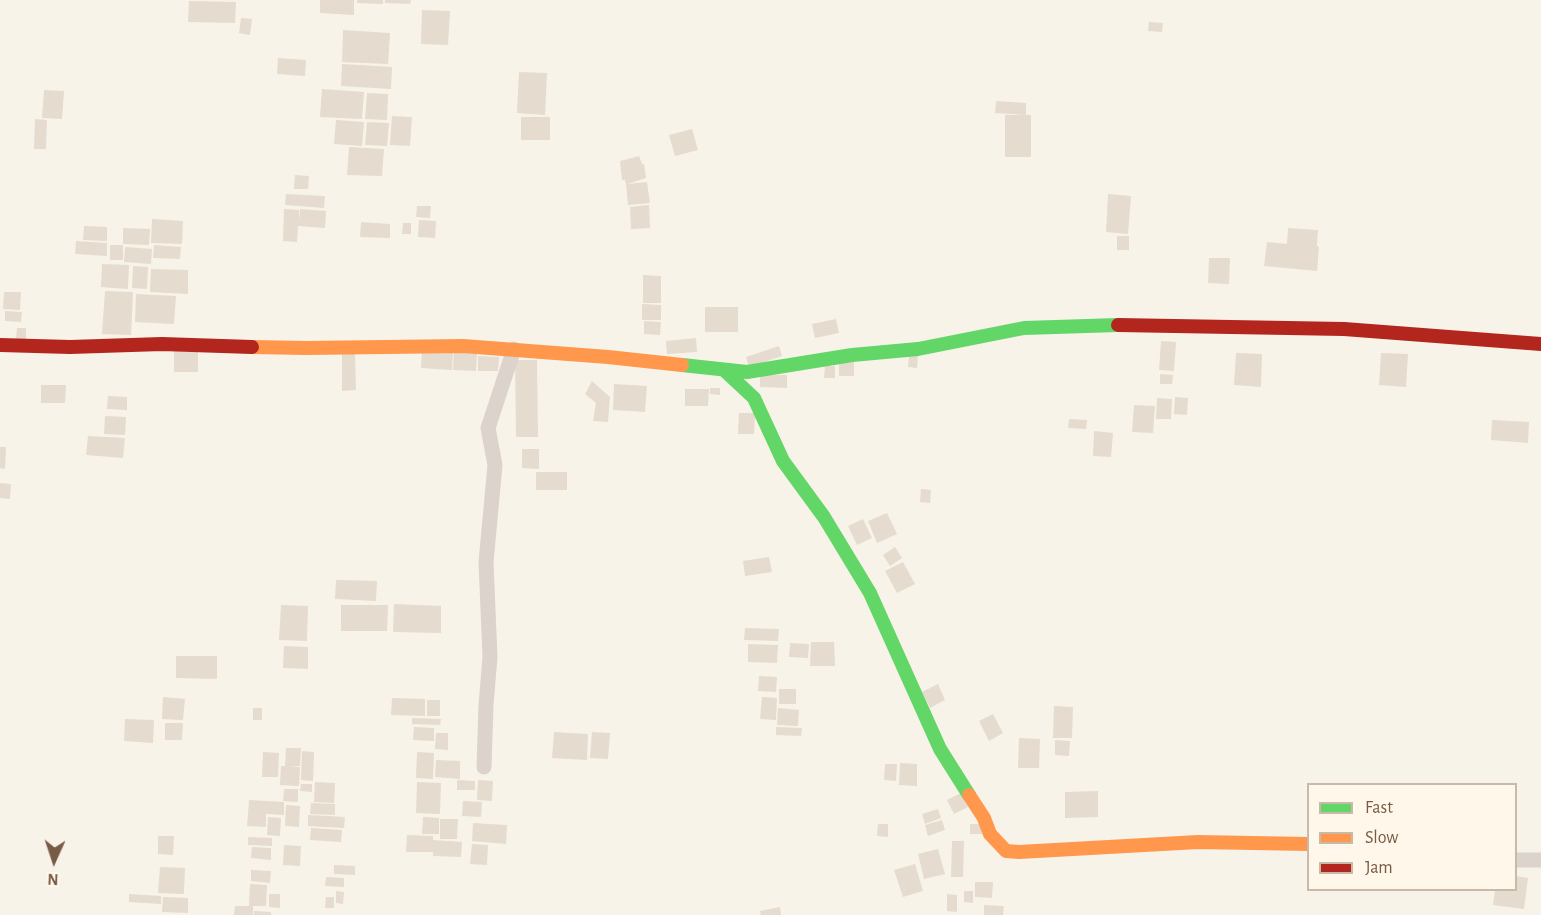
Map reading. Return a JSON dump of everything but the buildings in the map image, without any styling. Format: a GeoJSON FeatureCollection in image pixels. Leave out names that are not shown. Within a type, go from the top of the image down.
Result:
{"type":"FeatureCollection","features":[{"type":"Feature","properties":{"kind":"street"},"geometry":{"type":"LineString","coordinates":[[0,345],[70,347],[162,344],[306,348],[463,346],[747,372],[852,355],[918,349],[1024,328],[1089,325],[1344,329],[1541,344]]}},
{"type":"Feature","properties":{"kind":"street"},"geometry":{"type":"LineString","coordinates":[[484,767],[490,657],[486,562],[495,465],[488,428],[514,349]]}},
{"type":"Feature","properties":{"kind":"street"},"geometry":{"type":"LineString","coordinates":[[724,370],[754,398],[783,460],[824,517],[870,593],[940,749],[984,818],[990,834],[1006,851],[1198,842],[1307,844]]}},
{"type":"Feature","properties":{"kind":"street"},"geometry":{"type":"LineString","coordinates":[[1517,860],[1541,860]]}},
{"type":"Feature","properties":{"kind":"traffic: fast"},"geometry":{"type":"LineString","coordinates":[[682,365],[747,372],[852,355],[918,349],[1024,328],[1118,325]]}},
{"type":"Feature","properties":{"kind":"traffic: fast"},"geometry":{"type":"LineString","coordinates":[[724,370],[754,398],[783,461],[824,517],[870,593],[940,749],[969,795]]}},
{"type":"Feature","properties":{"kind":"traffic: slow"},"geometry":{"type":"LineString","coordinates":[[252,347],[463,346],[682,365]]}},
{"type":"Feature","properties":{"kind":"traffic: slow"},"geometry":{"type":"LineString","coordinates":[[969,795],[984,818],[990,834],[1006,851],[1198,842],[1307,844]]}},
{"type":"Feature","properties":{"kind":"traffic: jam"},"geometry":{"type":"LineString","coordinates":[[1118,325],[1344,329],[1541,344]]}},
{"type":"Feature","properties":{"kind":"traffic: jam"},"geometry":{"type":"LineString","coordinates":[[0,345],[70,347],[162,344],[252,347]]}}]}
